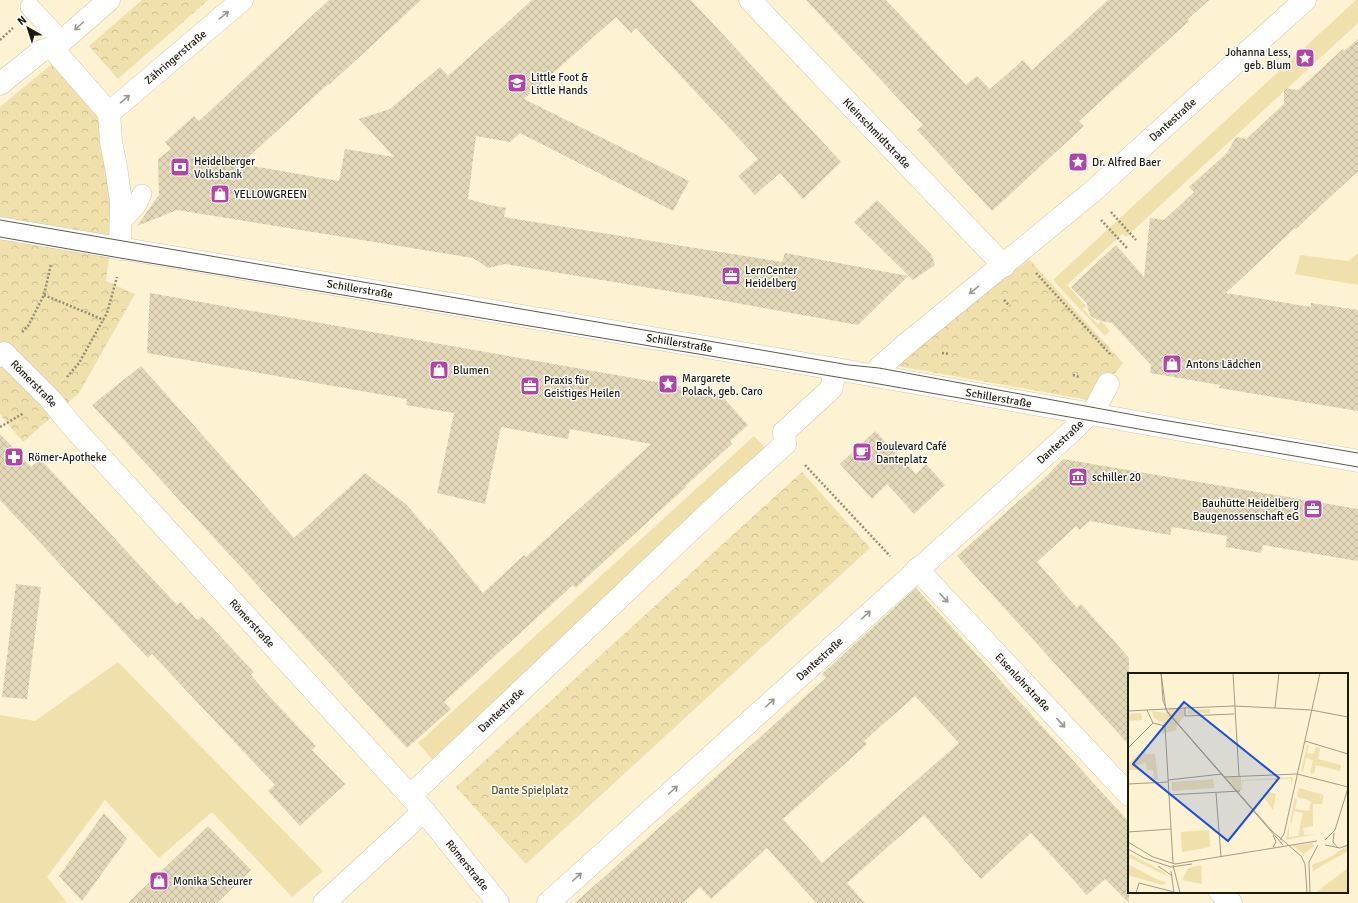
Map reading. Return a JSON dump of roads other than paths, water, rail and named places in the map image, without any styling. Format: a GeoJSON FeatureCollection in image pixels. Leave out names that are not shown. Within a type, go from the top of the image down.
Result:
{"type":"FeatureCollection","features":[{"type":"Feature","properties":{"kind":"street"},"geometry":{"type":"LineString","coordinates":[[0,84],[41,52],[57,45],[109,0]]}},
{"type":"Feature","properties":{"kind":"street","name":"Zähringerstraße"},"geometry":{"type":"LineString","coordinates":[[109,113],[242,0]]}},
{"type":"Feature","properties":{"kind":"street","name":"Kleinschmidtstraße"},"geometry":{"type":"LineString","coordinates":[[750,0],[1011,260]]}},
{"type":"Feature","properties":{"kind":"street","name":"Dantestraße"},"geometry":{"type":"LineString","coordinates":[[874,376],[879,368],[892,356],[1011,260],[1092,192],[1305,0]]}},
{"type":"Feature","properties":{"kind":"street"},"geometry":{"type":"LineString","coordinates":[[57,45],[109,113],[111,142],[118,181],[122,221],[120,249]]}},
{"type":"Feature","properties":{"kind":"street","name":"Schillerstraße"},"geometry":{"type":"LineString","coordinates":[[0,228],[836,369],[1358,461]]}},
{"type":"Feature","properties":{"kind":"street","name":"Römerstraße"},"geometry":{"type":"LineString","coordinates":[[2,354],[50,399],[77,432],[417,803],[498,903]]}},
{"type":"Feature","properties":{"kind":"street","name":"Dantestraße"},"geometry":{"type":"LineString","coordinates":[[324,903],[417,803],[713,509],[785,444],[784,432],[831,389],[836,369]]}},
{"type":"Feature","properties":{"kind":"street"},"geometry":{"type":"LineString","coordinates":[[1090,413],[1096,407],[1108,384]]}},
{"type":"Feature","properties":{"kind":"street","name":"Dantestraße"},"geometry":{"type":"LineString","coordinates":[[548,903],[1071,432],[1090,413]]}},
{"type":"Feature","properties":{"kind":"street","name":"Eisenlohrstraße"},"geometry":{"type":"LineString","coordinates":[[913,573],[1128,794]]}},
{"type":"Feature","properties":{"kind":"street"},"geometry":{"type":"LineString","coordinates":[[1221,893],[1231,903]]}},
{"type":"Feature","properties":{"kind":"lane"},"geometry":{"type":"LineString","coordinates":[[30,7],[57,45]]}},
{"type":"Feature","properties":{"kind":"lane"},"geometry":{"type":"LineString","coordinates":[[122,221],[136,206],[142,194]]}},
{"type":"Feature","properties":{"kind":"tram line"},"geometry":{"type":"LineString","coordinates":[[0,220],[849,365],[879,368],[1145,417],[1358,453]]}},
{"type":"Feature","properties":{"kind":"tram line"},"geometry":{"type":"LineString","coordinates":[[0,237],[873,383],[1358,467]]}},
{"type":"Feature","properties":{"kind":"place","name":"Johanna Less, geb. Blum"},"geometry":{"type":"Point","coordinates":[1305,58]}},
{"type":"Feature","properties":{"kind":"place","name":"Little Foot & Little Hands"},"geometry":{"type":"Point","coordinates":[517,83]}},
{"type":"Feature","properties":{"kind":"place","name":"Dr. Alfred Baer"},"geometry":{"type":"Point","coordinates":[1078,162]}},
{"type":"Feature","properties":{"kind":"place","name":"Heidelberger Volksbank"},"geometry":{"type":"Point","coordinates":[180,167]}},
{"type":"Feature","properties":{"kind":"place","name":"YELLOWGREEN"},"geometry":{"type":"Point","coordinates":[220,194]}},
{"type":"Feature","properties":{"kind":"place","name":"LernCenter Heidelberg"},"geometry":{"type":"Point","coordinates":[731,276]}},
{"type":"Feature","properties":{"kind":"place","name":"Antons Lädchen"},"geometry":{"type":"Point","coordinates":[1172,364]}},
{"type":"Feature","properties":{"kind":"place","name":"Blumen"},"geometry":{"type":"Point","coordinates":[439,370]}},
{"type":"Feature","properties":{"kind":"place","name":"Margarete Polack, geb. Caro"},"geometry":{"type":"Point","coordinates":[668,384]}},
{"type":"Feature","properties":{"kind":"place","name":"Praxis für Geistiges Heilen"},"geometry":{"type":"Point","coordinates":[530,386]}},
{"type":"Feature","properties":{"kind":"place","name":"Boulevard Café Danteplatz"},"geometry":{"type":"Point","coordinates":[862,452]}},
{"type":"Feature","properties":{"kind":"place","name":"Römer-Apotheke"},"geometry":{"type":"Point","coordinates":[14,457]}},
{"type":"Feature","properties":{"kind":"place","name":"schiller 20"},"geometry":{"type":"Point","coordinates":[1078,477]}},
{"type":"Feature","properties":{"kind":"place","name":"Bauhütte Heidelberg Baugenossenschaft eG"},"geometry":{"type":"Point","coordinates":[1313,509]}},
{"type":"Feature","properties":{"kind":"place","name":"Monika Scheurer"},"geometry":{"type":"Point","coordinates":[159,881]}},
{"type":"Feature","properties":{"kind":"park label","name":"Dante Spielplatz"},"geometry":{"type":"Point","coordinates":[530,790]}}]}
